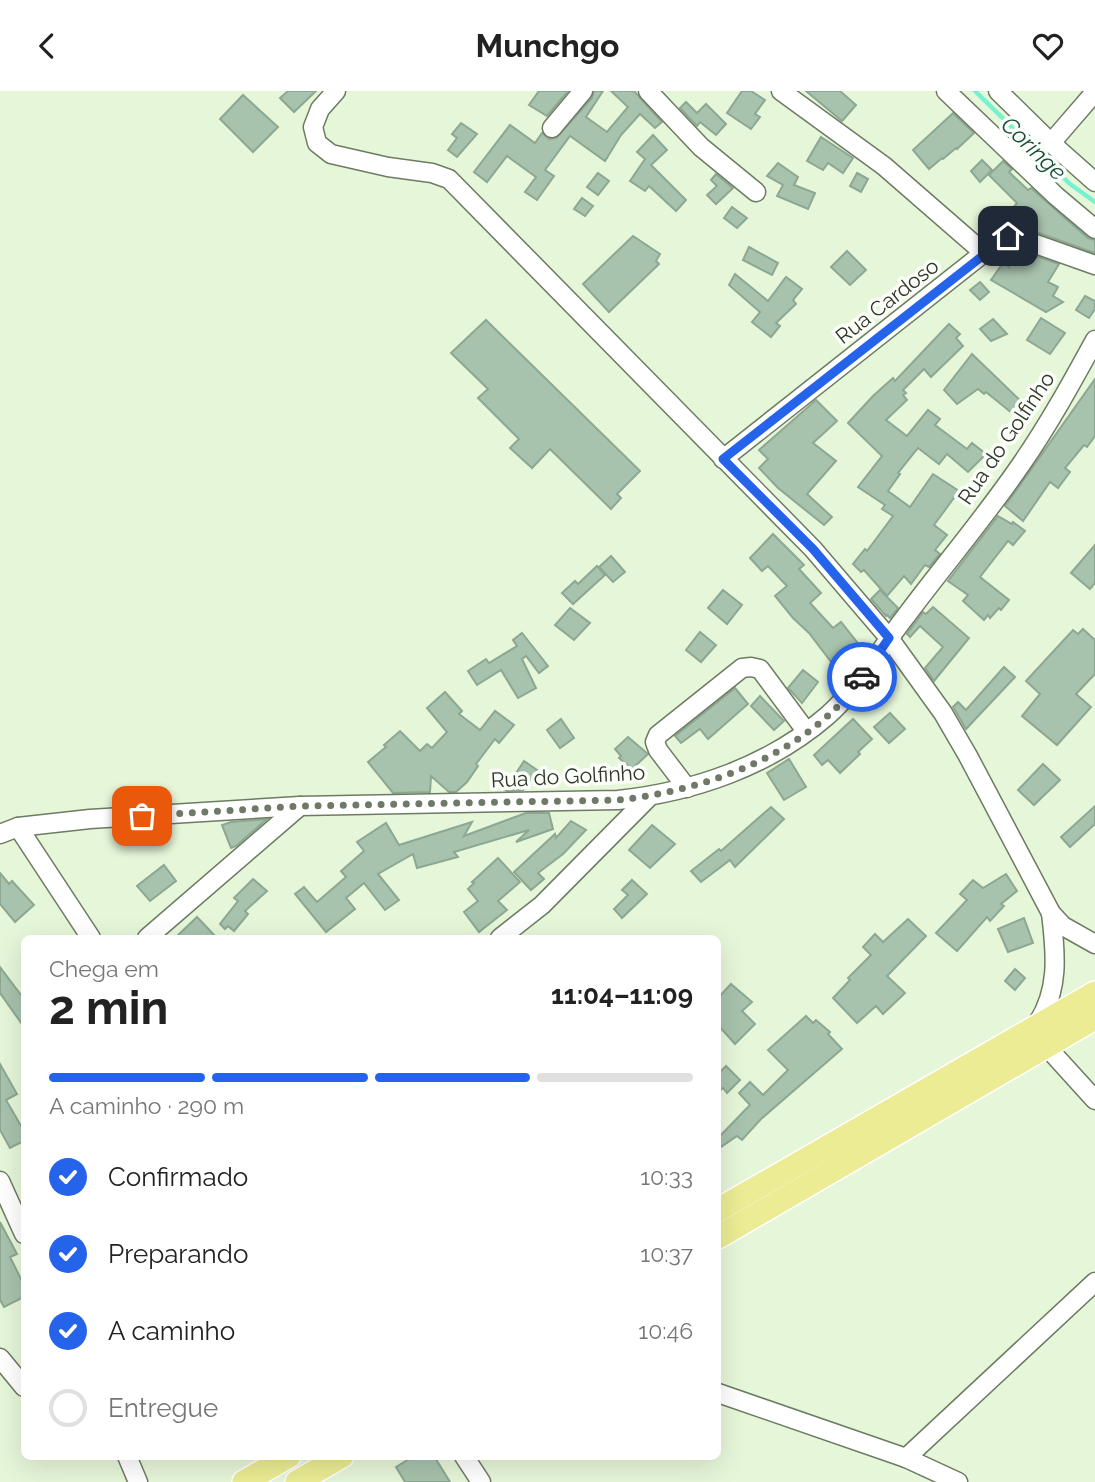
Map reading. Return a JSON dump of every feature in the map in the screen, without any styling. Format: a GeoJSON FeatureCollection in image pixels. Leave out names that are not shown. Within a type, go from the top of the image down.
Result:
{"type":"FeatureCollection","features":[{"type":"Feature","properties":{"kind":"main road"},"geometry":{"type":"LineString","coordinates":[[721,1235],[1040,1038],[1095,993]]}},
{"type":"Feature","properties":{"kind":"main road"},"geometry":{"type":"LineString","coordinates":[[721,1208],[1040,1038],[1095,1017]]}},
{"type":"Feature","properties":{"kind":"main road"},"geometry":{"type":"LineString","coordinates":[[244,1482],[282,1460]]}},
{"type":"Feature","properties":{"kind":"main road"},"geometry":{"type":"LineString","coordinates":[[297,1482],[335,1460]]}},
{"type":"Feature","properties":{"kind":"street"},"geometry":{"type":"LineString","coordinates":[[336,91],[320,109],[313,127],[317,143],[331,154],[388,167],[432,173],[449,179],[813,549],[889,638],[943,713],[1051,913],[1063,926],[1095,944]]}},
{"type":"Feature","properties":{"kind":"street"},"geometry":{"type":"LineString","coordinates":[[552,128],[583,91]]}},
{"type":"Feature","properties":{"kind":"street"},"geometry":{"type":"LineString","coordinates":[[648,91],[701,148],[756,192]]}},
{"type":"Feature","properties":{"kind":"street"},"geometry":{"type":"LineString","coordinates":[[781,91],[884,166],[985,253]]}},
{"type":"Feature","properties":{"kind":"street"},"geometry":{"type":"LineString","coordinates":[[946,91],[1047,188],[1095,229]]}},
{"type":"Feature","properties":{"kind":"street"},"geometry":{"type":"LineString","coordinates":[[998,91],[1095,182]]}},
{"type":"Feature","properties":{"kind":"street"},"geometry":{"type":"LineString","coordinates":[[1051,143],[1095,92]]}},
{"type":"Feature","properties":{"kind":"street","name":"Rua Cardoso"},"geometry":{"type":"LineString","coordinates":[[723,459],[1008,236],[1095,265]]}},
{"type":"Feature","properties":{"kind":"street","name":"Rua do Golfinho"},"geometry":{"type":"LineString","coordinates":[[0,834],[18,827],[90,819],[300,806],[618,800],[649,797],[687,788],[718,779],[755,763],[828,715],[856,685],[1021,465],[1095,340]]}},
{"type":"Feature","properties":{"kind":"street"},"geometry":{"type":"LineString","coordinates":[[687,788],[658,750],[655,742],[658,735],[742,668],[761,669],[806,731]]}},
{"type":"Feature","properties":{"kind":"street"},"geometry":{"type":"LineString","coordinates":[[504,935],[542,905],[649,797]]}},
{"type":"Feature","properties":{"kind":"street"},"geometry":{"type":"LineString","coordinates":[[150,935],[300,806]]}},
{"type":"Feature","properties":{"kind":"street"},"geometry":{"type":"LineString","coordinates":[[18,827],[89,935]]}},
{"type":"Feature","properties":{"kind":"street"},"geometry":{"type":"LineString","coordinates":[[1051,913],[1056,972],[1043,1016],[1040,1038],[1095,1100]]}},
{"type":"Feature","properties":{"kind":"street"},"geometry":{"type":"LineString","coordinates":[[0,1181],[21,1227]]}},
{"type":"Feature","properties":{"kind":"street"},"geometry":{"type":"LineString","coordinates":[[906,1458],[1095,1282]]}},
{"type":"Feature","properties":{"kind":"street"},"geometry":{"type":"LineString","coordinates":[[0,1358],[21,1383]]}},
{"type":"Feature","properties":{"kind":"street"},"geometry":{"type":"LineString","coordinates":[[721,1394],[906,1458],[958,1482]]}},
{"type":"Feature","properties":{"kind":"street"},"geometry":{"type":"LineString","coordinates":[[129,1460],[138,1482]]}},
{"type":"Feature","properties":{"kind":"street"},"geometry":{"type":"LineString","coordinates":[[467,1460],[481,1482]]}},
{"type":"Feature","properties":{"kind":"building"},"geometry":{"type":"Polygon","coordinates":[[[288,91],[316,91],[294,112],[280,98],[288,91]]]}},
{"type":"Feature","properties":{"kind":"building"},"geometry":{"type":"Polygon","coordinates":[[[539,91],[568,91],[547,116],[529,105],[539,91]]]}},
{"type":"Feature","properties":{"kind":"building"},"geometry":{"type":"Polygon","coordinates":[[[594,91],[603,91],[586,117],[607,132],[628,107],[611,91],[634,91],[662,122],[655,128],[640,114],[621,135],[605,161],[570,136],[545,170],[554,176],[537,200],[525,192],[536,177],[507,156],[487,182],[474,172],[510,125],[535,143],[542,133],[549,139],[556,138],[592,98],[594,91]]]}},
{"type":"Feature","properties":{"kind":"building"},"geometry":{"type":"Polygon","coordinates":[[[742,91],[751,91],[765,100],[755,114],[760,117],[751,129],[727,113],[742,91]]]}},
{"type":"Feature","properties":{"kind":"building"},"geometry":{"type":"Polygon","coordinates":[[[806,91],[840,91],[856,105],[842,121],[806,91]]]}},
{"type":"Feature","properties":{"kind":"building"},"geometry":{"type":"Polygon","coordinates":[[[243,95],[278,127],[253,152],[220,119],[243,95]]]}},
{"type":"Feature","properties":{"kind":"building"},"geometry":{"type":"Polygon","coordinates":[[[686,102],[697,113],[706,104],[726,124],[716,135],[700,122],[697,126],[680,108],[686,102]]]}},
{"type":"Feature","properties":{"kind":"building"},"geometry":{"type":"Polygon","coordinates":[[[953,113],[974,133],[929,169],[913,150],[953,113]]]}},
{"type":"Feature","properties":{"kind":"building"},"geometry":{"type":"Polygon","coordinates":[[[461,123],[477,134],[457,157],[448,150],[457,138],[452,134],[461,123]]]}},
{"type":"Feature","properties":{"kind":"building"},"geometry":{"type":"Polygon","coordinates":[[[653,135],[667,150],[651,165],[686,200],[676,211],[649,186],[645,191],[630,181],[645,159],[637,152],[653,135]]]}},
{"type":"Feature","properties":{"kind":"building"},"geometry":{"type":"Polygon","coordinates":[[[821,137],[853,158],[843,173],[828,163],[823,170],[807,161],[821,137]]]}},
{"type":"Feature","properties":{"kind":"building"},"geometry":{"type":"Polygon","coordinates":[[[982,160],[992,170],[980,182],[971,171],[982,160]]]}},
{"type":"Feature","properties":{"kind":"building"},"geometry":{"type":"Polygon","coordinates":[[[1003,161],[1012,169],[1009,172],[1028,190],[1031,188],[1088,238],[1095,240],[1095,253],[1022,227],[1012,217],[1014,215],[1010,211],[1017,203],[989,175],[1003,161]]]}},
{"type":"Feature","properties":{"kind":"building"},"geometry":{"type":"Polygon","coordinates":[[[778,163],[798,177],[794,185],[815,193],[808,209],[777,196],[783,185],[767,176],[778,163]]]}},
{"type":"Feature","properties":{"kind":"building"},"geometry":{"type":"Polygon","coordinates":[[[598,173],[609,181],[598,195],[587,187],[598,173]]]}},
{"type":"Feature","properties":{"kind":"building"},"geometry":{"type":"Polygon","coordinates":[[[857,173],[868,179],[861,192],[850,186],[857,173]]]}},
{"type":"Feature","properties":{"kind":"building"},"geometry":{"type":"Polygon","coordinates":[[[716,174],[733,188],[716,204],[707,195],[717,186],[711,180],[716,174]]]}},
{"type":"Feature","properties":{"kind":"building"},"geometry":{"type":"Polygon","coordinates":[[[582,198],[593,206],[585,216],[574,209],[582,198]]]}},
{"type":"Feature","properties":{"kind":"building"},"geometry":{"type":"Polygon","coordinates":[[[732,207],[747,218],[737,228],[724,218],[732,207]]]}},
{"type":"Feature","properties":{"kind":"building"},"geometry":{"type":"Polygon","coordinates":[[[633,236],[660,254],[656,261],[659,264],[609,312],[583,284],[633,236]]]}},
{"type":"Feature","properties":{"kind":"building"},"geometry":{"type":"Polygon","coordinates":[[[749,247],[778,263],[772,275],[743,260],[749,247]]]}},
{"type":"Feature","properties":{"kind":"building"},"geometry":{"type":"Polygon","coordinates":[[[1019,250],[1059,264],[1048,282],[1058,287],[1053,296],[1063,302],[1046,312],[991,280],[1003,263],[1009,267],[1019,250]]]}},
{"type":"Feature","properties":{"kind":"building"},"geometry":{"type":"Polygon","coordinates":[[[847,251],[866,270],[850,285],[831,267],[847,251]]]}},
{"type":"Feature","properties":{"kind":"building"},"geometry":{"type":"Polygon","coordinates":[[[735,274],[768,301],[786,277],[802,289],[793,300],[796,304],[776,323],[780,326],[771,337],[752,322],[760,312],[729,285],[735,274]]]}},
{"type":"Feature","properties":{"kind":"building"},"geometry":{"type":"Polygon","coordinates":[[[980,282],[989,292],[980,300],[970,290],[980,282]]]}},
{"type":"Feature","properties":{"kind":"building"},"geometry":{"type":"Polygon","coordinates":[[[1085,296],[1095,301],[1095,309],[1089,318],[1076,310],[1085,296]]]}},
{"type":"Feature","properties":{"kind":"building"},"geometry":{"type":"Polygon","coordinates":[[[1041,318],[1065,333],[1050,354],[1027,340],[1041,318]]]}},
{"type":"Feature","properties":{"kind":"building"},"geometry":{"type":"Polygon","coordinates":[[[993,319],[1007,334],[991,341],[980,329],[993,319]]]}},
{"type":"Feature","properties":{"kind":"building"},"geometry":{"type":"Polygon","coordinates":[[[486,320],[640,471],[617,494],[621,498],[611,509],[550,449],[532,468],[510,448],[519,439],[478,398],[488,389],[451,353],[486,320]]]}},
{"type":"Feature","properties":{"kind":"building"},"geometry":{"type":"Polygon","coordinates":[[[949,324],[960,334],[956,338],[963,346],[931,377],[924,369],[903,390],[907,400],[886,420],[907,436],[928,410],[940,419],[935,425],[967,449],[972,443],[986,454],[968,472],[947,454],[939,464],[918,448],[898,473],[900,474],[888,491],[910,507],[933,474],[959,491],[934,525],[947,535],[935,550],[940,554],[929,567],[925,565],[911,584],[904,576],[887,596],[864,570],[861,572],[853,564],[865,549],[867,551],[893,516],[882,509],[885,505],[858,487],[882,456],[848,423],[893,378],[895,381],[949,324]]]}},
{"type":"Feature","properties":{"kind":"building"},"geometry":{"type":"Polygon","coordinates":[[[972,354],[1027,407],[1018,418],[986,392],[984,394],[978,389],[957,404],[944,390],[972,354]]]}},
{"type":"Feature","properties":{"kind":"building"},"geometry":{"type":"Polygon","coordinates":[[[1095,379],[1095,436],[1065,468],[1070,472],[1058,488],[1050,482],[1023,521],[1005,506],[1095,379]]]}},
{"type":"Feature","properties":{"kind":"building"},"geometry":{"type":"Polygon","coordinates":[[[816,400],[837,421],[813,443],[836,461],[807,494],[832,517],[824,525],[778,488],[759,468],[768,459],[759,450],[816,400]]]}},
{"type":"Feature","properties":{"kind":"building"},"geometry":{"type":"Polygon","coordinates":[[[998,516],[1025,531],[1013,545],[1008,541],[980,577],[1009,600],[1001,610],[999,608],[990,618],[988,615],[984,620],[963,601],[968,595],[948,581],[998,516]]]}},
{"type":"Feature","properties":{"kind":"building"},"geometry":{"type":"Polygon","coordinates":[[[773,534],[804,565],[799,569],[821,593],[810,603],[833,628],[841,622],[861,647],[835,667],[775,596],[787,586],[768,566],[762,571],[750,558],[773,534]]]}},
{"type":"Feature","properties":{"kind":"building"},"geometry":{"type":"Polygon","coordinates":[[[1095,545],[1095,583],[1090,589],[1071,573],[1095,545]]]}},
{"type":"Feature","properties":{"kind":"building"},"geometry":{"type":"Polygon","coordinates":[[[611,556],[625,572],[613,582],[599,567],[611,556]]]}},
{"type":"Feature","properties":{"kind":"building"},"geometry":{"type":"Polygon","coordinates":[[[597,566],[605,575],[573,604],[562,593],[575,581],[578,584],[597,566]]]}},
{"type":"Feature","properties":{"kind":"building"},"geometry":{"type":"Polygon","coordinates":[[[723,590],[742,605],[727,624],[708,608],[723,590]]]}},
{"type":"Feature","properties":{"kind":"building"},"geometry":{"type":"Polygon","coordinates":[[[880,590],[898,608],[890,618],[871,599],[880,590]]]}},
{"type":"Feature","properties":{"kind":"building"},"geometry":{"type":"Polygon","coordinates":[[[933,607],[969,638],[934,681],[925,668],[943,647],[920,626],[910,637],[907,634],[923,612],[926,614],[933,607]]]}},
{"type":"Feature","properties":{"kind":"building"},"geometry":{"type":"Polygon","coordinates":[[[570,608],[590,623],[574,640],[555,625],[570,608]]]}},
{"type":"Feature","properties":{"kind":"building"},"geometry":{"type":"Polygon","coordinates":[[[1083,629],[1095,640],[1095,674],[1076,694],[1091,707],[1057,745],[1022,716],[1040,694],[1026,681],[1073,630],[1078,634],[1083,629]]]}},
{"type":"Feature","properties":{"kind":"building"},"geometry":{"type":"Polygon","coordinates":[[[700,632],[716,645],[701,662],[686,650],[700,632]]]}},
{"type":"Feature","properties":{"kind":"building"},"geometry":{"type":"Polygon","coordinates":[[[522,633],[548,666],[539,673],[526,656],[522,659],[536,688],[518,698],[501,670],[477,685],[468,671],[486,659],[489,663],[517,646],[513,640],[522,633]]]}},
{"type":"Feature","properties":{"kind":"building"},"geometry":{"type":"Polygon","coordinates":[[[1004,667],[1015,677],[966,729],[953,707],[958,702],[966,710],[1004,667]]]}},
{"type":"Feature","properties":{"kind":"building"},"geometry":{"type":"Polygon","coordinates":[[[803,670],[818,682],[802,703],[788,688],[803,670]]]}},
{"type":"Feature","properties":{"kind":"building"},"geometry":{"type":"Polygon","coordinates":[[[735,688],[748,704],[708,739],[700,729],[681,743],[675,736],[735,688]]]}},
{"type":"Feature","properties":{"kind":"building"},"geometry":{"type":"Polygon","coordinates":[[[445,692],[462,711],[459,714],[480,730],[495,711],[514,725],[499,743],[495,739],[476,764],[478,766],[467,782],[456,792],[449,792],[431,776],[430,792],[393,793],[368,762],[400,731],[420,751],[427,744],[432,748],[447,732],[427,708],[445,692]]]}},
{"type":"Feature","properties":{"kind":"building"},"geometry":{"type":"Polygon","coordinates":[[[760,696],[784,721],[774,730],[751,706],[760,696]]]}},
{"type":"Feature","properties":{"kind":"building"},"geometry":{"type":"Polygon","coordinates":[[[890,713],[905,729],[889,743],[874,727],[890,713]]]}},
{"type":"Feature","properties":{"kind":"building"},"geometry":{"type":"Polygon","coordinates":[[[561,719],[574,738],[560,748],[547,730],[561,719]]]}},
{"type":"Feature","properties":{"kind":"building"},"geometry":{"type":"Polygon","coordinates":[[[853,719],[872,739],[840,773],[828,760],[822,765],[814,755],[853,719]]]}},
{"type":"Feature","properties":{"kind":"building"},"geometry":{"type":"Polygon","coordinates":[[[628,737],[648,754],[632,769],[619,758],[621,756],[615,749],[628,737]]]}},
{"type":"Feature","properties":{"kind":"building"},"geometry":{"type":"Polygon","coordinates":[[[789,759],[806,787],[784,800],[767,773],[789,759]]]}},
{"type":"Feature","properties":{"kind":"building"},"geometry":{"type":"Polygon","coordinates":[[[524,761],[537,770],[523,790],[505,790],[524,761]]]}},
{"type":"Feature","properties":{"kind":"building"},"geometry":{"type":"Polygon","coordinates":[[[1043,764],[1060,780],[1034,805],[1018,790],[1043,764]]]}},
{"type":"Feature","properties":{"kind":"building"},"geometry":{"type":"Polygon","coordinates":[[[1095,806],[1095,824],[1070,847],[1061,837],[1095,806]]]}},
{"type":"Feature","properties":{"kind":"building"},"geometry":{"type":"Polygon","coordinates":[[[771,807],[784,819],[735,867],[730,860],[701,882],[691,871],[719,849],[721,851],[771,807]]]}},
{"type":"Feature","properties":{"kind":"building"},"geometry":{"type":"Polygon","coordinates":[[[526,813],[549,813],[553,829],[516,842],[529,830],[454,852],[458,857],[417,868],[413,854],[378,874],[399,900],[385,910],[364,883],[346,898],[355,909],[326,932],[295,894],[304,887],[317,902],[346,877],[341,871],[364,851],[357,842],[386,823],[399,845],[472,822],[464,836],[526,813]]]}},
{"type":"Feature","properties":{"kind":"building"},"geometry":{"type":"Polygon","coordinates":[[[267,819],[236,846],[231,848],[222,825],[267,819]]]}},
{"type":"Feature","properties":{"kind":"building"},"geometry":{"type":"Polygon","coordinates":[[[571,821],[586,830],[563,854],[538,873],[544,879],[531,890],[514,872],[555,834],[556,838],[571,821]]]}},
{"type":"Feature","properties":{"kind":"building"},"geometry":{"type":"Polygon","coordinates":[[[652,825],[675,844],[650,868],[629,850],[652,825]]]}},
{"type":"Feature","properties":{"kind":"building"},"geometry":{"type":"Polygon","coordinates":[[[498,858],[520,882],[498,901],[507,910],[479,932],[464,912],[478,901],[468,889],[498,858]]]}},
{"type":"Feature","properties":{"kind":"building"},"geometry":{"type":"Polygon","coordinates":[[[164,865],[176,881],[150,901],[137,886],[164,865]]]}},
{"type":"Feature","properties":{"kind":"building"},"geometry":{"type":"Polygon","coordinates":[[[0,873],[9,884],[12,881],[34,905],[15,922],[0,904],[0,873]]]}},
{"type":"Feature","properties":{"kind":"building"},"geometry":{"type":"Polygon","coordinates":[[[1006,874],[1017,891],[1001,904],[1004,906],[990,921],[987,917],[957,951],[936,933],[967,900],[960,894],[973,880],[983,888],[1006,874]]]}},
{"type":"Feature","properties":{"kind":"building"},"geometry":{"type":"Polygon","coordinates":[[[253,879],[267,891],[245,911],[248,914],[234,931],[228,926],[225,929],[220,924],[238,901],[234,898],[253,879]]]}},
{"type":"Feature","properties":{"kind":"building"},"geometry":{"type":"Polygon","coordinates":[[[632,880],[647,894],[622,918],[614,909],[628,895],[622,890],[632,880]]]}},
{"type":"Feature","properties":{"kind":"building"},"geometry":{"type":"Polygon","coordinates":[[[197,917],[214,935],[178,935],[197,917]]]}},
{"type":"Feature","properties":{"kind":"building"},"geometry":{"type":"Polygon","coordinates":[[[1024,918],[1033,943],[1008,952],[998,929],[1024,918]]]}},
{"type":"Feature","properties":{"kind":"building"},"geometry":{"type":"Polygon","coordinates":[[[908,919],[926,936],[887,976],[905,993],[883,1014],[876,1006],[857,1023],[833,998],[871,955],[863,947],[875,934],[883,942],[908,919]]]}},
{"type":"Feature","properties":{"kind":"building"},"geometry":{"type":"Polygon","coordinates":[[[0,967],[21,995],[21,1023],[0,993],[0,967]]]}},
{"type":"Feature","properties":{"kind":"building"},"geometry":{"type":"Polygon","coordinates":[[[1015,969],[1025,978],[1015,990],[1005,981],[1015,969]]]}},
{"type":"Feature","properties":{"kind":"building"},"geometry":{"type":"Polygon","coordinates":[[[731,984],[752,1002],[742,1011],[755,1024],[735,1044],[721,1028],[721,995],[731,984]]]}},
{"type":"Feature","properties":{"kind":"building"},"geometry":{"type":"Polygon","coordinates":[[[806,1016],[813,1023],[816,1020],[830,1032],[828,1034],[842,1049],[761,1119],[742,1140],[737,1136],[721,1147],[721,1135],[750,1105],[739,1093],[750,1082],[763,1095],[788,1070],[768,1050],[806,1016]]]}},
{"type":"Feature","properties":{"kind":"building"},"geometry":{"type":"Polygon","coordinates":[[[0,1064],[17,1094],[6,1100],[21,1126],[21,1142],[10,1148],[0,1130],[0,1064]]]}},
{"type":"Feature","properties":{"kind":"building"},"geometry":{"type":"Polygon","coordinates":[[[726,1066],[740,1080],[727,1093],[723,1088],[721,1090],[721,1071],[726,1066]]]}},
{"type":"Feature","properties":{"kind":"building"},"geometry":{"type":"Polygon","coordinates":[[[0,1222],[17,1254],[10,1257],[21,1279],[21,1298],[4,1307],[0,1300],[0,1222]]]}},
{"type":"Feature","properties":{"kind":"building"},"geometry":{"type":"Polygon","coordinates":[[[407,1460],[436,1460],[450,1482],[405,1482],[396,1467],[407,1460]]]}},
{"type":"Feature","properties":{"kind":"waterway","name":"Coringe"},"geometry":{"type":"LineString","coordinates":[[975,91],[1070,184],[1095,202]]}},
{"type":"Feature","properties":{"kind":"way so far"},"geometry":{"type":"LineString","coordinates":[[142,816],[300,806],[618,800],[649,797],[718,779],[755,763],[791,742],[828,715],[862,677]]}},
{"type":"Feature","properties":{"kind":"route"},"geometry":{"type":"LineString","coordinates":[[862,677],[889,638],[813,549],[723,459],[1008,236]]}}]}
